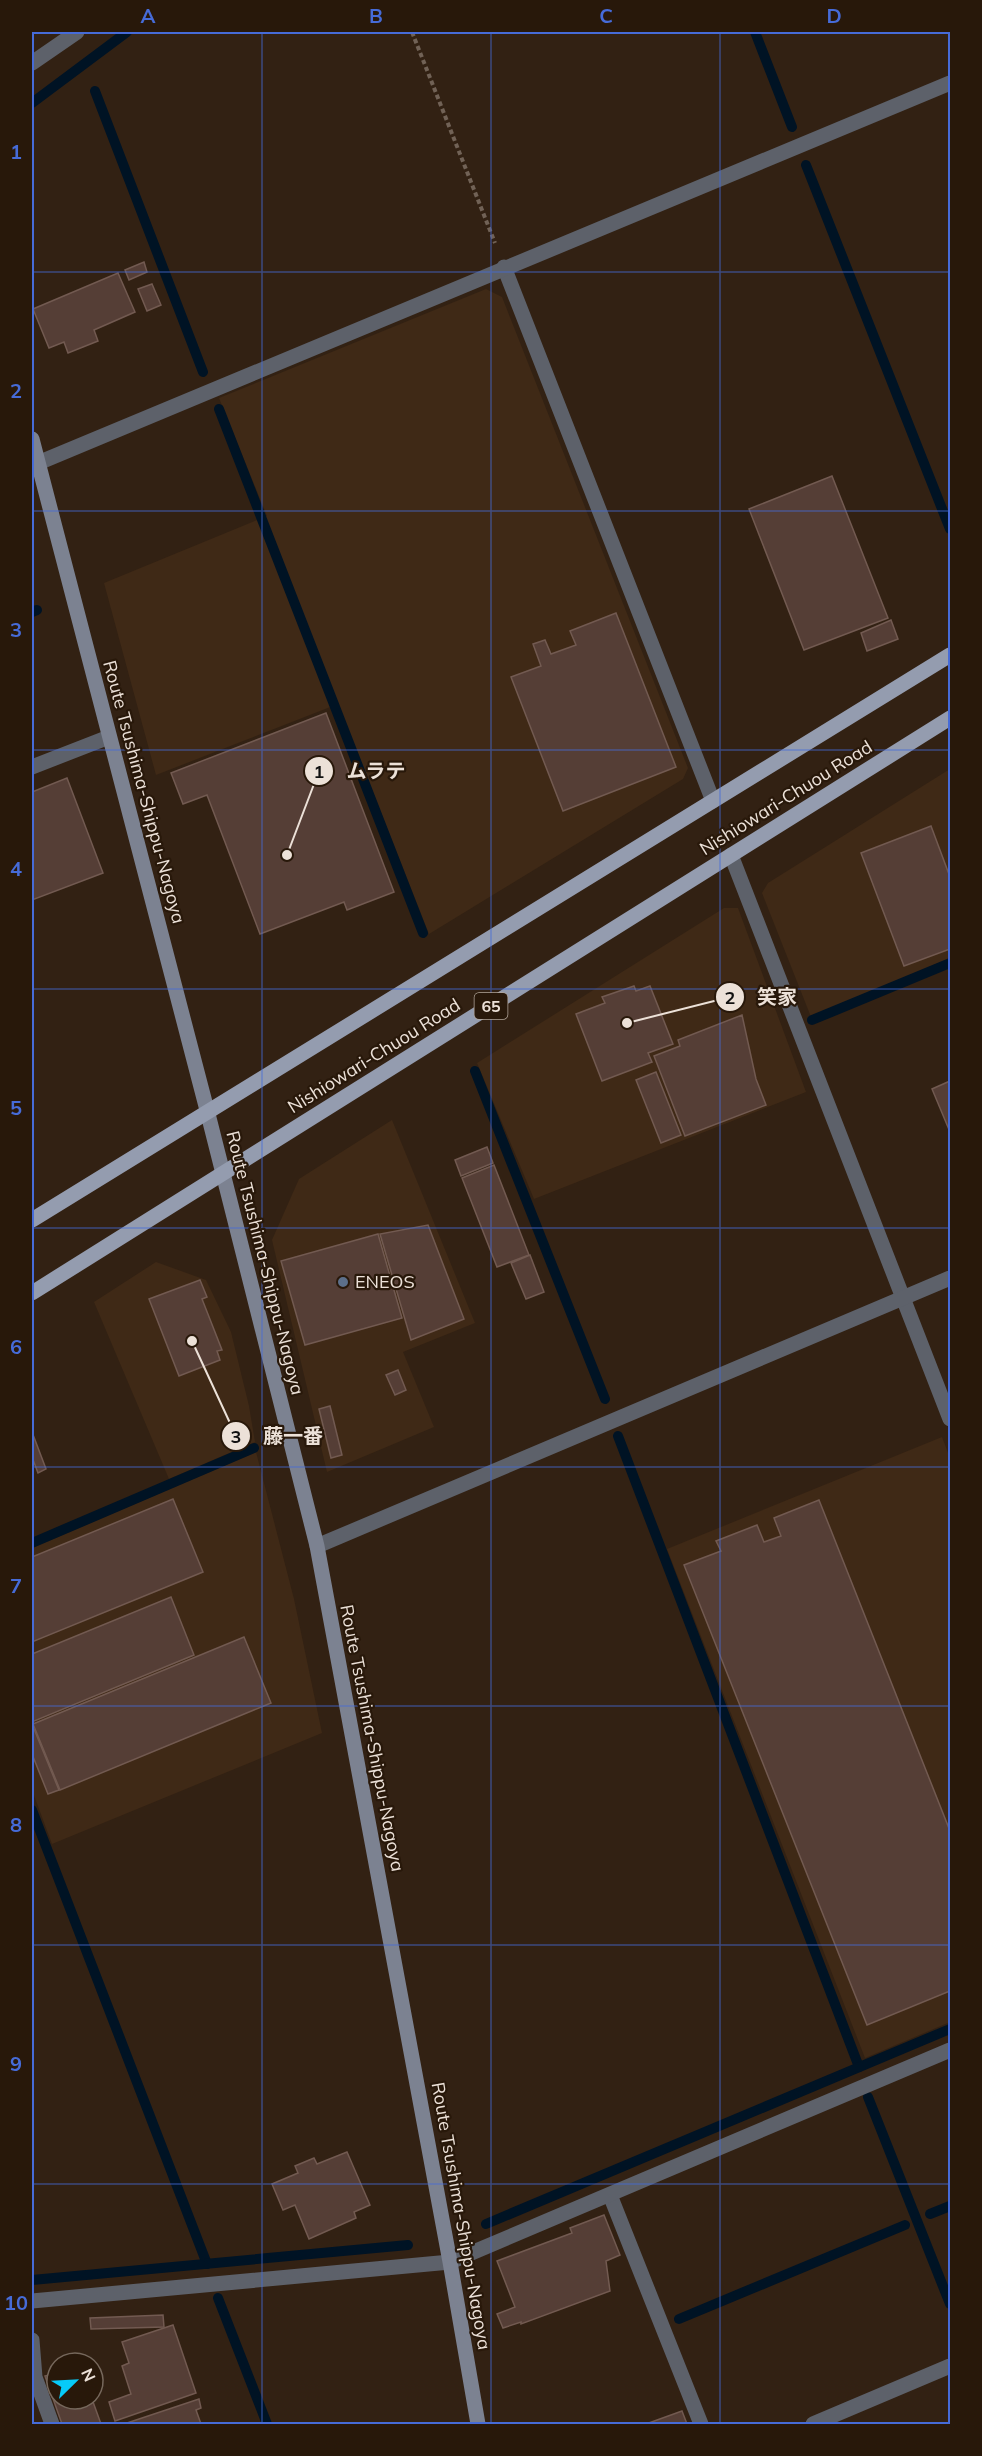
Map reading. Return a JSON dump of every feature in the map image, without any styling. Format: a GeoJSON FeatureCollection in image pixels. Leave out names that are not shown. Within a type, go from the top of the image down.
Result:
{"type":"FeatureCollection","features":[{"type":"Feature","properties":{"kind":"main road","name":"Route Tsushima-Shippu-Nagoya"},"geometry":{"type":"LineString","coordinates":[[32,439],[207,1110],[317,1546],[478,2424]]}},
{"type":"Feature","properties":{"kind":"main road","name":"Nishiowari-Chuou Road"},"geometry":{"type":"LineString","coordinates":[[32,1220],[207,1110],[951,655]]}},
{"type":"Feature","properties":{"kind":"main road","name":"Nishiowari-Chuou Road"},"geometry":{"type":"LineString","coordinates":[[32,1293],[951,718]]}},
{"type":"Feature","properties":{"kind":"street"},"geometry":{"type":"LineString","coordinates":[[32,63],[77,32]]}},
{"type":"Feature","properties":{"kind":"street"},"geometry":{"type":"LineString","coordinates":[[38,463],[504,267],[951,83]]}},
{"type":"Feature","properties":{"kind":"street"},"geometry":{"type":"LineString","coordinates":[[504,267],[713,801]]}},
{"type":"Feature","properties":{"kind":"street"},"geometry":{"type":"LineString","coordinates":[[32,767],[110,737]]}},
{"type":"Feature","properties":{"kind":"street"},"geometry":{"type":"LineString","coordinates":[[731,855],[951,1419]]}},
{"type":"Feature","properties":{"kind":"street"},"geometry":{"type":"LineString","coordinates":[[317,1546],[951,1278]]}},
{"type":"Feature","properties":{"kind":"street"},"geometry":{"type":"LineString","coordinates":[[32,2301],[450,2262],[951,2050]]}},
{"type":"Feature","properties":{"kind":"street"},"geometry":{"type":"LineString","coordinates":[[610,2195],[701,2424]]}},
{"type":"Feature","properties":{"kind":"street"},"geometry":{"type":"LineString","coordinates":[[32,2340],[35,2377],[52,2424]]}},
{"type":"Feature","properties":{"kind":"street"},"geometry":{"type":"LineString","coordinates":[[813,2424],[951,2366]]}},
{"type":"Feature","properties":{"kind":"path"},"geometry":{"type":"LineString","coordinates":[[412,32],[504,267]]}},
{"type":"Feature","properties":{"kind":"shaded area"},"geometry":{"type":"Polygon","coordinates":[[[486,289],[502,297],[688,768],[683,779],[429,934],[338,704],[156,775],[104,583],[267,516],[219,398],[486,289]]]}},
{"type":"Feature","properties":{"kind":"shaded area"},"geometry":{"type":"Polygon","coordinates":[[[950,769],[950,958],[811,1017],[762,893],[768,883],[950,769]]]}},
{"type":"Feature","properties":{"kind":"shaded area"},"geometry":{"type":"Polygon","coordinates":[[[724,908],[738,908],[806,1092],[534,1199],[477,1063],[724,908]]]}},
{"type":"Feature","properties":{"kind":"shaded area"},"geometry":{"type":"Polygon","coordinates":[[[392,1120],[475,1323],[403,1352],[434,1427],[327,1472],[272,1240],[299,1179],[392,1120]]]}},
{"type":"Feature","properties":{"kind":"shaded area"},"geometry":{"type":"Polygon","coordinates":[[[156,1262],[206,1280],[231,1332],[249,1406],[255,1442],[169,1479],[94,1302],[156,1262]]]}},
{"type":"Feature","properties":{"kind":"shaded area"},"geometry":{"type":"Polygon","coordinates":[[[942,1437],[950,1458],[950,2022],[865,2058],[667,1549],[942,1437]]]}},
{"type":"Feature","properties":{"kind":"shaded area"},"geometry":{"type":"Polygon","coordinates":[[[256,1452],[294,1599],[322,1733],[52,1844],[32,1790],[32,1548],[256,1452]]]}},
{"type":"Feature","properties":{"kind":"building"},"geometry":{"type":"Polygon","coordinates":[[[144,262],[147,272],[129,280],[125,270],[144,262]]]}},
{"type":"Feature","properties":{"kind":"building"},"geometry":{"type":"Polygon","coordinates":[[[118,273],[135,312],[94,330],[98,341],[68,353],[64,342],[49,348],[33,309],[118,273]]]}},
{"type":"Feature","properties":{"kind":"building"},"geometry":{"type":"Polygon","coordinates":[[[152,284],[161,305],[147,311],[138,289],[152,284]]]}},
{"type":"Feature","properties":{"kind":"building"},"geometry":{"type":"Polygon","coordinates":[[[832,476],[888,618],[804,650],[749,509],[832,476]]]}},
{"type":"Feature","properties":{"kind":"building"},"geometry":{"type":"Polygon","coordinates":[[[616,613],[676,767],[563,811],[511,677],[541,666],[533,644],[545,640],[551,654],[576,645],[570,631],[616,613]]]}},
{"type":"Feature","properties":{"kind":"building"},"geometry":{"type":"Polygon","coordinates":[[[891,620],[898,639],[867,651],[861,633],[891,620]]]}},
{"type":"Feature","properties":{"kind":"building"},"geometry":{"type":"Polygon","coordinates":[[[326,713],[394,892],[347,910],[344,902],[260,934],[207,795],[183,804],[171,773],[326,713]]]}},
{"type":"Feature","properties":{"kind":"building"},"geometry":{"type":"Polygon","coordinates":[[[67,778],[103,873],[32,900],[32,792],[67,778]]]}},
{"type":"Feature","properties":{"kind":"building"},"geometry":{"type":"Polygon","coordinates":[[[931,826],[950,877],[950,949],[904,966],[861,853],[931,826]]]}},
{"type":"Feature","properties":{"kind":"building"},"geometry":{"type":"Polygon","coordinates":[[[634,986],[636,991],[650,986],[673,1044],[648,1053],[652,1062],[602,1081],[576,1014],[605,1003],[602,997],[634,986]]]}},
{"type":"Feature","properties":{"kind":"building"},"geometry":{"type":"Polygon","coordinates":[[[742,1015],[756,1079],[766,1105],[685,1136],[654,1056],[680,1046],[678,1040],[742,1015]]]}},
{"type":"Feature","properties":{"kind":"building"},"geometry":{"type":"Polygon","coordinates":[[[656,1072],[681,1135],[661,1143],[636,1080],[656,1072]]]}},
{"type":"Feature","properties":{"kind":"building"},"geometry":{"type":"Polygon","coordinates":[[[950,1081],[950,1132],[932,1089],[950,1081]]]}},
{"type":"Feature","properties":{"kind":"building"},"geometry":{"type":"Polygon","coordinates":[[[487,1147],[493,1163],[461,1176],[455,1160],[487,1147]]]}},
{"type":"Feature","properties":{"kind":"building"},"geometry":{"type":"Polygon","coordinates":[[[494,1165],[529,1255],[497,1267],[462,1178],[494,1165]]]}},
{"type":"Feature","properties":{"kind":"building"},"geometry":{"type":"Polygon","coordinates":[[[428,1225],[464,1319],[411,1340],[380,1234],[428,1225]]]}},
{"type":"Feature","properties":{"kind":"building"},"geometry":{"type":"Polygon","coordinates":[[[378,1234],[402,1318],[305,1345],[281,1261],[378,1234]]]}},
{"type":"Feature","properties":{"kind":"building"},"geometry":{"type":"Polygon","coordinates":[[[530,1255],[544,1292],[526,1299],[511,1263],[530,1255]]]}},
{"type":"Feature","properties":{"kind":"building"},"geometry":{"type":"Polygon","coordinates":[[[200,1280],[207,1297],[202,1299],[222,1350],[217,1351],[220,1360],[179,1376],[149,1299],[200,1280]]]}},
{"type":"Feature","properties":{"kind":"building"},"geometry":{"type":"Polygon","coordinates":[[[398,1370],[406,1390],[395,1395],[386,1375],[398,1370]]]}},
{"type":"Feature","properties":{"kind":"building"},"geometry":{"type":"Polygon","coordinates":[[[330,1406],[342,1455],[331,1458],[319,1409],[330,1406]]]}},
{"type":"Feature","properties":{"kind":"building"},"geometry":{"type":"Polygon","coordinates":[[[32,1432],[46,1469],[38,1473],[32,1457],[32,1432]]]}},
{"type":"Feature","properties":{"kind":"building"},"geometry":{"type":"Polygon","coordinates":[[[173,1499],[203,1572],[32,1642],[32,1557],[173,1499]]]}},
{"type":"Feature","properties":{"kind":"building"},"geometry":{"type":"Polygon","coordinates":[[[819,1500],[950,1831],[950,1991],[867,2025],[684,1565],[721,1551],[716,1541],[757,1525],[764,1542],[781,1536],[774,1518],[819,1500]]]}},
{"type":"Feature","properties":{"kind":"building"},"geometry":{"type":"Polygon","coordinates":[[[171,1597],[194,1655],[32,1722],[32,1654],[171,1597]]]}},
{"type":"Feature","properties":{"kind":"building"},"geometry":{"type":"Polygon","coordinates":[[[244,1637],[271,1703],[60,1790],[33,1724],[244,1637]]]}},
{"type":"Feature","properties":{"kind":"building"},"geometry":{"type":"Polygon","coordinates":[[[32,1724],[59,1790],[48,1794],[32,1754],[32,1724]]]}},
{"type":"Feature","properties":{"kind":"building"},"geometry":{"type":"Polygon","coordinates":[[[347,2152],[370,2205],[354,2212],[356,2218],[309,2239],[295,2205],[283,2210],[272,2184],[298,2173],[295,2166],[314,2158],[317,2164],[347,2152]]]}},
{"type":"Feature","properties":{"kind":"building"},"geometry":{"type":"Polygon","coordinates":[[[604,2215],[620,2255],[606,2261],[610,2291],[521,2324],[521,2322],[503,2328],[497,2314],[515,2307],[497,2261],[572,2233],[570,2228],[604,2215]]]}},
{"type":"Feature","properties":{"kind":"building"},"geometry":{"type":"Polygon","coordinates":[[[163,2315],[164,2327],[91,2329],[90,2318],[163,2315]]]}},
{"type":"Feature","properties":{"kind":"building"},"geometry":{"type":"Polygon","coordinates":[[[173,2325],[196,2393],[115,2421],[109,2402],[131,2394],[122,2366],[129,2363],[122,2342],[173,2325]]]}},
{"type":"Feature","properties":{"kind":"building"},"geometry":{"type":"Polygon","coordinates":[[[199,2399],[201,2408],[196,2410],[201,2424],[124,2424],[199,2399]]]}},
{"type":"Feature","properties":{"kind":"building"},"geometry":{"type":"Polygon","coordinates":[[[57,2411],[96,2411],[101,2424],[62,2424],[57,2411]]]}},
{"type":"Feature","properties":{"kind":"building"},"geometry":{"type":"Polygon","coordinates":[[[682,2411],[687,2424],[646,2424],[682,2411]]]}},
{"type":"Feature","properties":{"kind":"waterway"},"geometry":{"type":"LineString","coordinates":[[32,103],[127,32]]}},
{"type":"Feature","properties":{"kind":"waterway"},"geometry":{"type":"LineString","coordinates":[[755,32],[792,127]]}},
{"type":"Feature","properties":{"kind":"waterway"},"geometry":{"type":"LineString","coordinates":[[95,91],[203,372]]}},
{"type":"Feature","properties":{"kind":"waterway"},"geometry":{"type":"LineString","coordinates":[[806,165],[950,529]]}},
{"type":"Feature","properties":{"kind":"waterway"},"geometry":{"type":"LineString","coordinates":[[219,409],[423,933]]}},
{"type":"Feature","properties":{"kind":"waterway"},"geometry":{"type":"LineString","coordinates":[[32,612],[37,610]]}},
{"type":"Feature","properties":{"kind":"waterway"},"geometry":{"type":"LineString","coordinates":[[812,1020],[950,963]]}},
{"type":"Feature","properties":{"kind":"waterway"},"geometry":{"type":"LineString","coordinates":[[475,1071],[605,1399]]}},
{"type":"Feature","properties":{"kind":"waterway"},"geometry":{"type":"LineString","coordinates":[[618,1436],[859,2067]]}},
{"type":"Feature","properties":{"kind":"waterway"},"geometry":{"type":"LineString","coordinates":[[32,1543],[254,1448]]}},
{"type":"Feature","properties":{"kind":"waterway"},"geometry":{"type":"LineString","coordinates":[[32,1810],[207,2264]]}},
{"type":"Feature","properties":{"kind":"waterway"},"geometry":{"type":"LineString","coordinates":[[486,2224],[950,2029]]}},
{"type":"Feature","properties":{"kind":"waterway"},"geometry":{"type":"LineString","coordinates":[[868,2097],[950,2304]]}},
{"type":"Feature","properties":{"kind":"waterway"},"geometry":{"type":"LineString","coordinates":[[930,2214],[950,2206]]}},
{"type":"Feature","properties":{"kind":"waterway"},"geometry":{"type":"LineString","coordinates":[[679,2319],[905,2225]]}},
{"type":"Feature","properties":{"kind":"waterway"},"geometry":{"type":"LineString","coordinates":[[32,2280],[408,2245]]}},
{"type":"Feature","properties":{"kind":"waterway"},"geometry":{"type":"LineString","coordinates":[[218,2298],[267,2424]]}},
{"type":"Feature","properties":{"kind":"place","name":"ムラテ"},"geometry":{"type":"Point","coordinates":[287,855]}},
{"type":"Feature","properties":{"kind":"place","name":"笑家"},"geometry":{"type":"Point","coordinates":[627,1023]}},
{"type":"Feature","properties":{"kind":"place","name":"ENEOS"},"geometry":{"type":"Point","coordinates":[343,1282]}},
{"type":"Feature","properties":{"kind":"place","name":"藤一番"},"geometry":{"type":"Point","coordinates":[192,1341]}}]}
